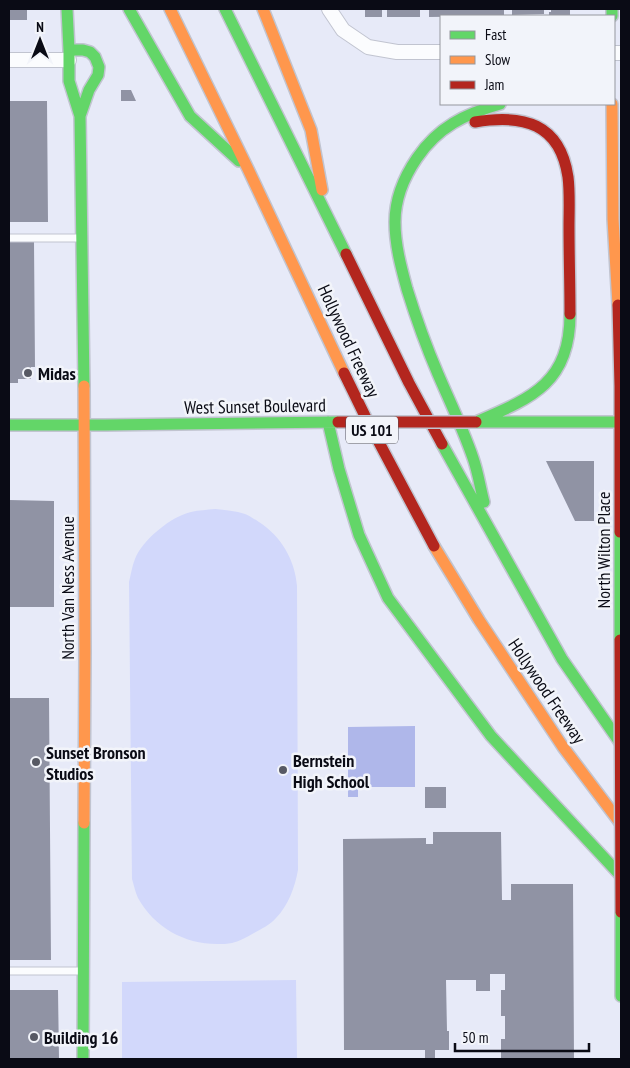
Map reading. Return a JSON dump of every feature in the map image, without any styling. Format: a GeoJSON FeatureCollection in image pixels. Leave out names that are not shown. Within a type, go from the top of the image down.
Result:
{"type":"FeatureCollection","features":[{"type":"Feature","properties":{"kind":"main road"},"geometry":{"type":"LineString","coordinates":[[67,9],[68,55]]}},
{"type":"Feature","properties":{"kind":"main road"},"geometry":{"type":"LineString","coordinates":[[129,9],[190,116],[248,169]]}},
{"type":"Feature","properties":{"kind":"main road","name":"Hollywood Freeway"},"geometry":{"type":"LineString","coordinates":[[170,9],[365,416],[438,553],[484,628],[562,747],[621,824]]}},
{"type":"Feature","properties":{"kind":"main road","name":"Hollywood Freeway"},"geometry":{"type":"LineString","coordinates":[[225,9],[409,383],[562,659],[621,744]]}},
{"type":"Feature","properties":{"kind":"main road"},"geometry":{"type":"LineString","coordinates":[[264,9],[311,130],[328,219]]}},
{"type":"Feature","properties":{"kind":"main road","name":"North Van Ness Avenue"},"geometry":{"type":"LineString","coordinates":[[80,116],[88,94],[98,75],[99,67],[95,57],[90,52],[83,50],[68,55],[69,81],[80,116],[85,425],[83,1059]]}},
{"type":"Feature","properties":{"kind":"main road"},"geometry":{"type":"LineString","coordinates":[[491,533],[474,459],[417,323],[398,256],[395,220],[402,186],[409,170],[419,154],[433,138],[446,126],[466,115],[497,105]]}},
{"type":"Feature","properties":{"kind":"main road","name":"North Wilton Place"},"geometry":{"type":"LineString","coordinates":[[612,105],[613,219],[618,243],[621,422],[621,996]]}},
{"type":"Feature","properties":{"kind":"main road"},"geometry":{"type":"LineString","coordinates":[[419,154],[435,141],[471,123],[490,119],[511,118],[528,122],[546,131],[556,143],[563,156],[568,172],[570,330],[565,356],[548,382],[534,394],[520,403],[476,422]]}},
{"type":"Feature","properties":{"kind":"main road"},"geometry":{"type":"LineString","coordinates":[[333,422],[338,469],[359,535],[388,598],[491,736],[621,876]]}},
{"type":"Feature","properties":{"kind":"main road","name":"West Sunset Boulevard"},"geometry":{"type":"LineString","coordinates":[[9,425],[621,422]]}},
{"type":"Feature","properties":{"kind":"street"},"geometry":{"type":"LineString","coordinates":[[329,9],[343,30],[368,46],[397,52],[440,52]]}},
{"type":"Feature","properties":{"kind":"street"},"geometry":{"type":"LineString","coordinates":[[9,60],[68,55]]}},
{"type":"Feature","properties":{"kind":"lane"},"geometry":{"type":"LineString","coordinates":[[9,238],[82,238]]}},
{"type":"Feature","properties":{"kind":"lane"},"geometry":{"type":"LineString","coordinates":[[9,971],[82,971]]}},
{"type":"Feature","properties":{"kind":"shaded area"},"geometry":{"type":"Polygon","coordinates":[[[215,509],[245,514],[274,534],[290,558],[297,586],[297,876],[287,902],[274,920],[241,940],[221,944],[193,941],[171,932],[161,925],[152,917],[138,898],[132,879],[129,582],[135,559],[144,544],[158,530],[183,514],[215,509]]]}},
{"type":"Feature","properties":{"kind":"shaded area"},"geometry":{"type":"Polygon","coordinates":[[[415,726],[415,787],[358,787],[358,797],[348,797],[348,727],[415,726]]]}},
{"type":"Feature","properties":{"kind":"shaded area"},"geometry":{"type":"Polygon","coordinates":[[[296,980],[297,1059],[122,1059],[122,982],[296,980]]]}},
{"type":"Feature","properties":{"kind":"building"},"geometry":{"type":"Polygon","coordinates":[[[9,9],[27,9],[27,20],[9,20],[9,9]]]}},
{"type":"Feature","properties":{"kind":"building"},"geometry":{"type":"Polygon","coordinates":[[[365,9],[382,9],[382,17],[365,17],[365,9]]]}},
{"type":"Feature","properties":{"kind":"building"},"geometry":{"type":"Polygon","coordinates":[[[387,9],[420,9],[420,17],[387,17],[387,9]]]}},
{"type":"Feature","properties":{"kind":"building"},"geometry":{"type":"Polygon","coordinates":[[[429,9],[504,9],[504,15],[440,15],[440,17],[429,17],[429,9]]]}},
{"type":"Feature","properties":{"kind":"building"},"geometry":{"type":"Polygon","coordinates":[[[512,9],[544,9],[544,14],[512,15],[512,9]]]}},
{"type":"Feature","properties":{"kind":"building"},"geometry":{"type":"Polygon","coordinates":[[[551,9],[570,9],[570,15],[549,15],[549,12],[551,12],[551,9]]]}},
{"type":"Feature","properties":{"kind":"building"},"geometry":{"type":"Polygon","coordinates":[[[121,90],[131,90],[136,101],[121,101],[121,90]]]}},
{"type":"Feature","properties":{"kind":"building"},"geometry":{"type":"Polygon","coordinates":[[[9,101],[47,101],[48,222],[9,222],[9,101]]]}},
{"type":"Feature","properties":{"kind":"building"},"geometry":{"type":"Polygon","coordinates":[[[9,242],[34,242],[35,367],[31,367],[31,379],[18,379],[18,383],[9,383],[9,242]]]}},
{"type":"Feature","properties":{"kind":"building"},"geometry":{"type":"Polygon","coordinates":[[[546,461],[594,461],[594,521],[575,521],[546,461]]]}},
{"type":"Feature","properties":{"kind":"building"},"geometry":{"type":"Polygon","coordinates":[[[9,500],[54,501],[54,607],[9,607],[9,500]]]}},
{"type":"Feature","properties":{"kind":"building"},"geometry":{"type":"Polygon","coordinates":[[[9,698],[49,698],[51,960],[9,960],[9,698]]]}},
{"type":"Feature","properties":{"kind":"building"},"geometry":{"type":"Polygon","coordinates":[[[425,787],[446,787],[446,808],[425,808],[425,787]]]}},
{"type":"Feature","properties":{"kind":"building"},"geometry":{"type":"Polygon","coordinates":[[[433,832],[501,832],[502,900],[511,900],[511,884],[573,884],[574,1059],[501,1059],[501,1039],[505,1039],[505,1016],[501,1016],[501,990],[505,990],[505,974],[490,974],[490,991],[476,991],[476,980],[446,980],[449,1050],[435,1050],[435,1059],[425,1059],[425,1050],[344,1050],[343,839],[426,838],[426,844],[433,844],[433,832]]]}},
{"type":"Feature","properties":{"kind":"building","name":"Building 16"},"geometry":{"type":"Polygon","coordinates":[[[9,990],[58,990],[59,1059],[9,1059],[9,990]]]}},
{"type":"Feature","properties":{"kind":"traffic: fast"},"geometry":{"type":"LineString","coordinates":[[67,9],[69,50]]}},
{"type":"Feature","properties":{"kind":"traffic: fast"},"geometry":{"type":"LineString","coordinates":[[129,9],[190,116],[239,161]]}},
{"type":"Feature","properties":{"kind":"traffic: fast"},"geometry":{"type":"LineString","coordinates":[[225,9],[346,254]]}},
{"type":"Feature","properties":{"kind":"traffic: fast"},"geometry":{"type":"LineString","coordinates":[[612,9],[612,15]]}},
{"type":"Feature","properties":{"kind":"traffic: fast"},"geometry":{"type":"LineString","coordinates":[[80,116],[89,90],[98,75],[99,67],[95,57],[90,52],[69,50],[69,81],[80,116],[84,386]]}},
{"type":"Feature","properties":{"kind":"traffic: fast"},"geometry":{"type":"LineString","coordinates":[[484,502],[469,447],[429,353],[410,300],[396,239],[395,213],[404,181],[412,165],[425,147],[453,123],[475,112],[497,105]]}},
{"type":"Feature","properties":{"kind":"traffic: fast"},"geometry":{"type":"LineString","coordinates":[[476,422],[514,405],[544,385],[555,372],[563,357],[568,337],[570,314]]}},
{"type":"Feature","properties":{"kind":"traffic: fast"},"geometry":{"type":"LineString","coordinates":[[328,422],[339,469],[359,535],[388,598],[491,736],[621,876]]}},
{"type":"Feature","properties":{"kind":"traffic: fast"},"geometry":{"type":"LineString","coordinates":[[9,425],[338,422]]}},
{"type":"Feature","properties":{"kind":"traffic: fast"},"geometry":{"type":"LineString","coordinates":[[477,422],[621,422]]}},
{"type":"Feature","properties":{"kind":"traffic: fast"},"geometry":{"type":"LineString","coordinates":[[442,444],[562,659],[621,744]]}},
{"type":"Feature","properties":{"kind":"traffic: fast"},"geometry":{"type":"LineString","coordinates":[[620,532],[620,640]]}},
{"type":"Feature","properties":{"kind":"traffic: fast"},"geometry":{"type":"LineString","coordinates":[[83,1059],[84,823]]}},
{"type":"Feature","properties":{"kind":"traffic: fast"},"geometry":{"type":"LineString","coordinates":[[621,912],[621,996]]}},
{"type":"Feature","properties":{"kind":"traffic: slow"},"geometry":{"type":"LineString","coordinates":[[170,9],[344,373]]}},
{"type":"Feature","properties":{"kind":"traffic: slow"},"geometry":{"type":"LineString","coordinates":[[263,9],[311,130],[322,190]]}},
{"type":"Feature","properties":{"kind":"traffic: slow"},"geometry":{"type":"LineString","coordinates":[[612,105],[613,219],[618,305]]}},
{"type":"Feature","properties":{"kind":"traffic: slow"},"geometry":{"type":"LineString","coordinates":[[84,386],[84,823]]}},
{"type":"Feature","properties":{"kind":"traffic: slow"},"geometry":{"type":"LineString","coordinates":[[434,546],[479,620],[563,747],[621,824]]}},
{"type":"Feature","properties":{"kind":"traffic: jam"},"geometry":{"type":"LineString","coordinates":[[475,122],[492,120],[523,122],[536,126],[548,134],[557,144],[564,159],[569,183],[570,314]]}},
{"type":"Feature","properties":{"kind":"traffic: jam"},"geometry":{"type":"LineString","coordinates":[[346,254],[409,383],[442,444]]}},
{"type":"Feature","properties":{"kind":"traffic: jam"},"geometry":{"type":"LineString","coordinates":[[618,305],[620,532]]}},
{"type":"Feature","properties":{"kind":"traffic: jam"},"geometry":{"type":"LineString","coordinates":[[344,373],[434,546]]}},
{"type":"Feature","properties":{"kind":"traffic: jam"},"geometry":{"type":"LineString","coordinates":[[338,422],[476,422]]}},
{"type":"Feature","properties":{"kind":"traffic: jam"},"geometry":{"type":"LineString","coordinates":[[620,640],[621,912]]}},
{"type":"Feature","properties":{"kind":"place","name":"Midas"},"geometry":{"type":"Point","coordinates":[28,373]}},
{"type":"Feature","properties":{"kind":"place","name":"Sunset Bronson Studios"},"geometry":{"type":"Point","coordinates":[36,762]}},
{"type":"Feature","properties":{"kind":"place","name":"Bernstein High School"},"geometry":{"type":"Point","coordinates":[283,770]}},
{"type":"Feature","properties":{"kind":"place","name":"Building 16"},"geometry":{"type":"Point","coordinates":[34,1037]}}]}
